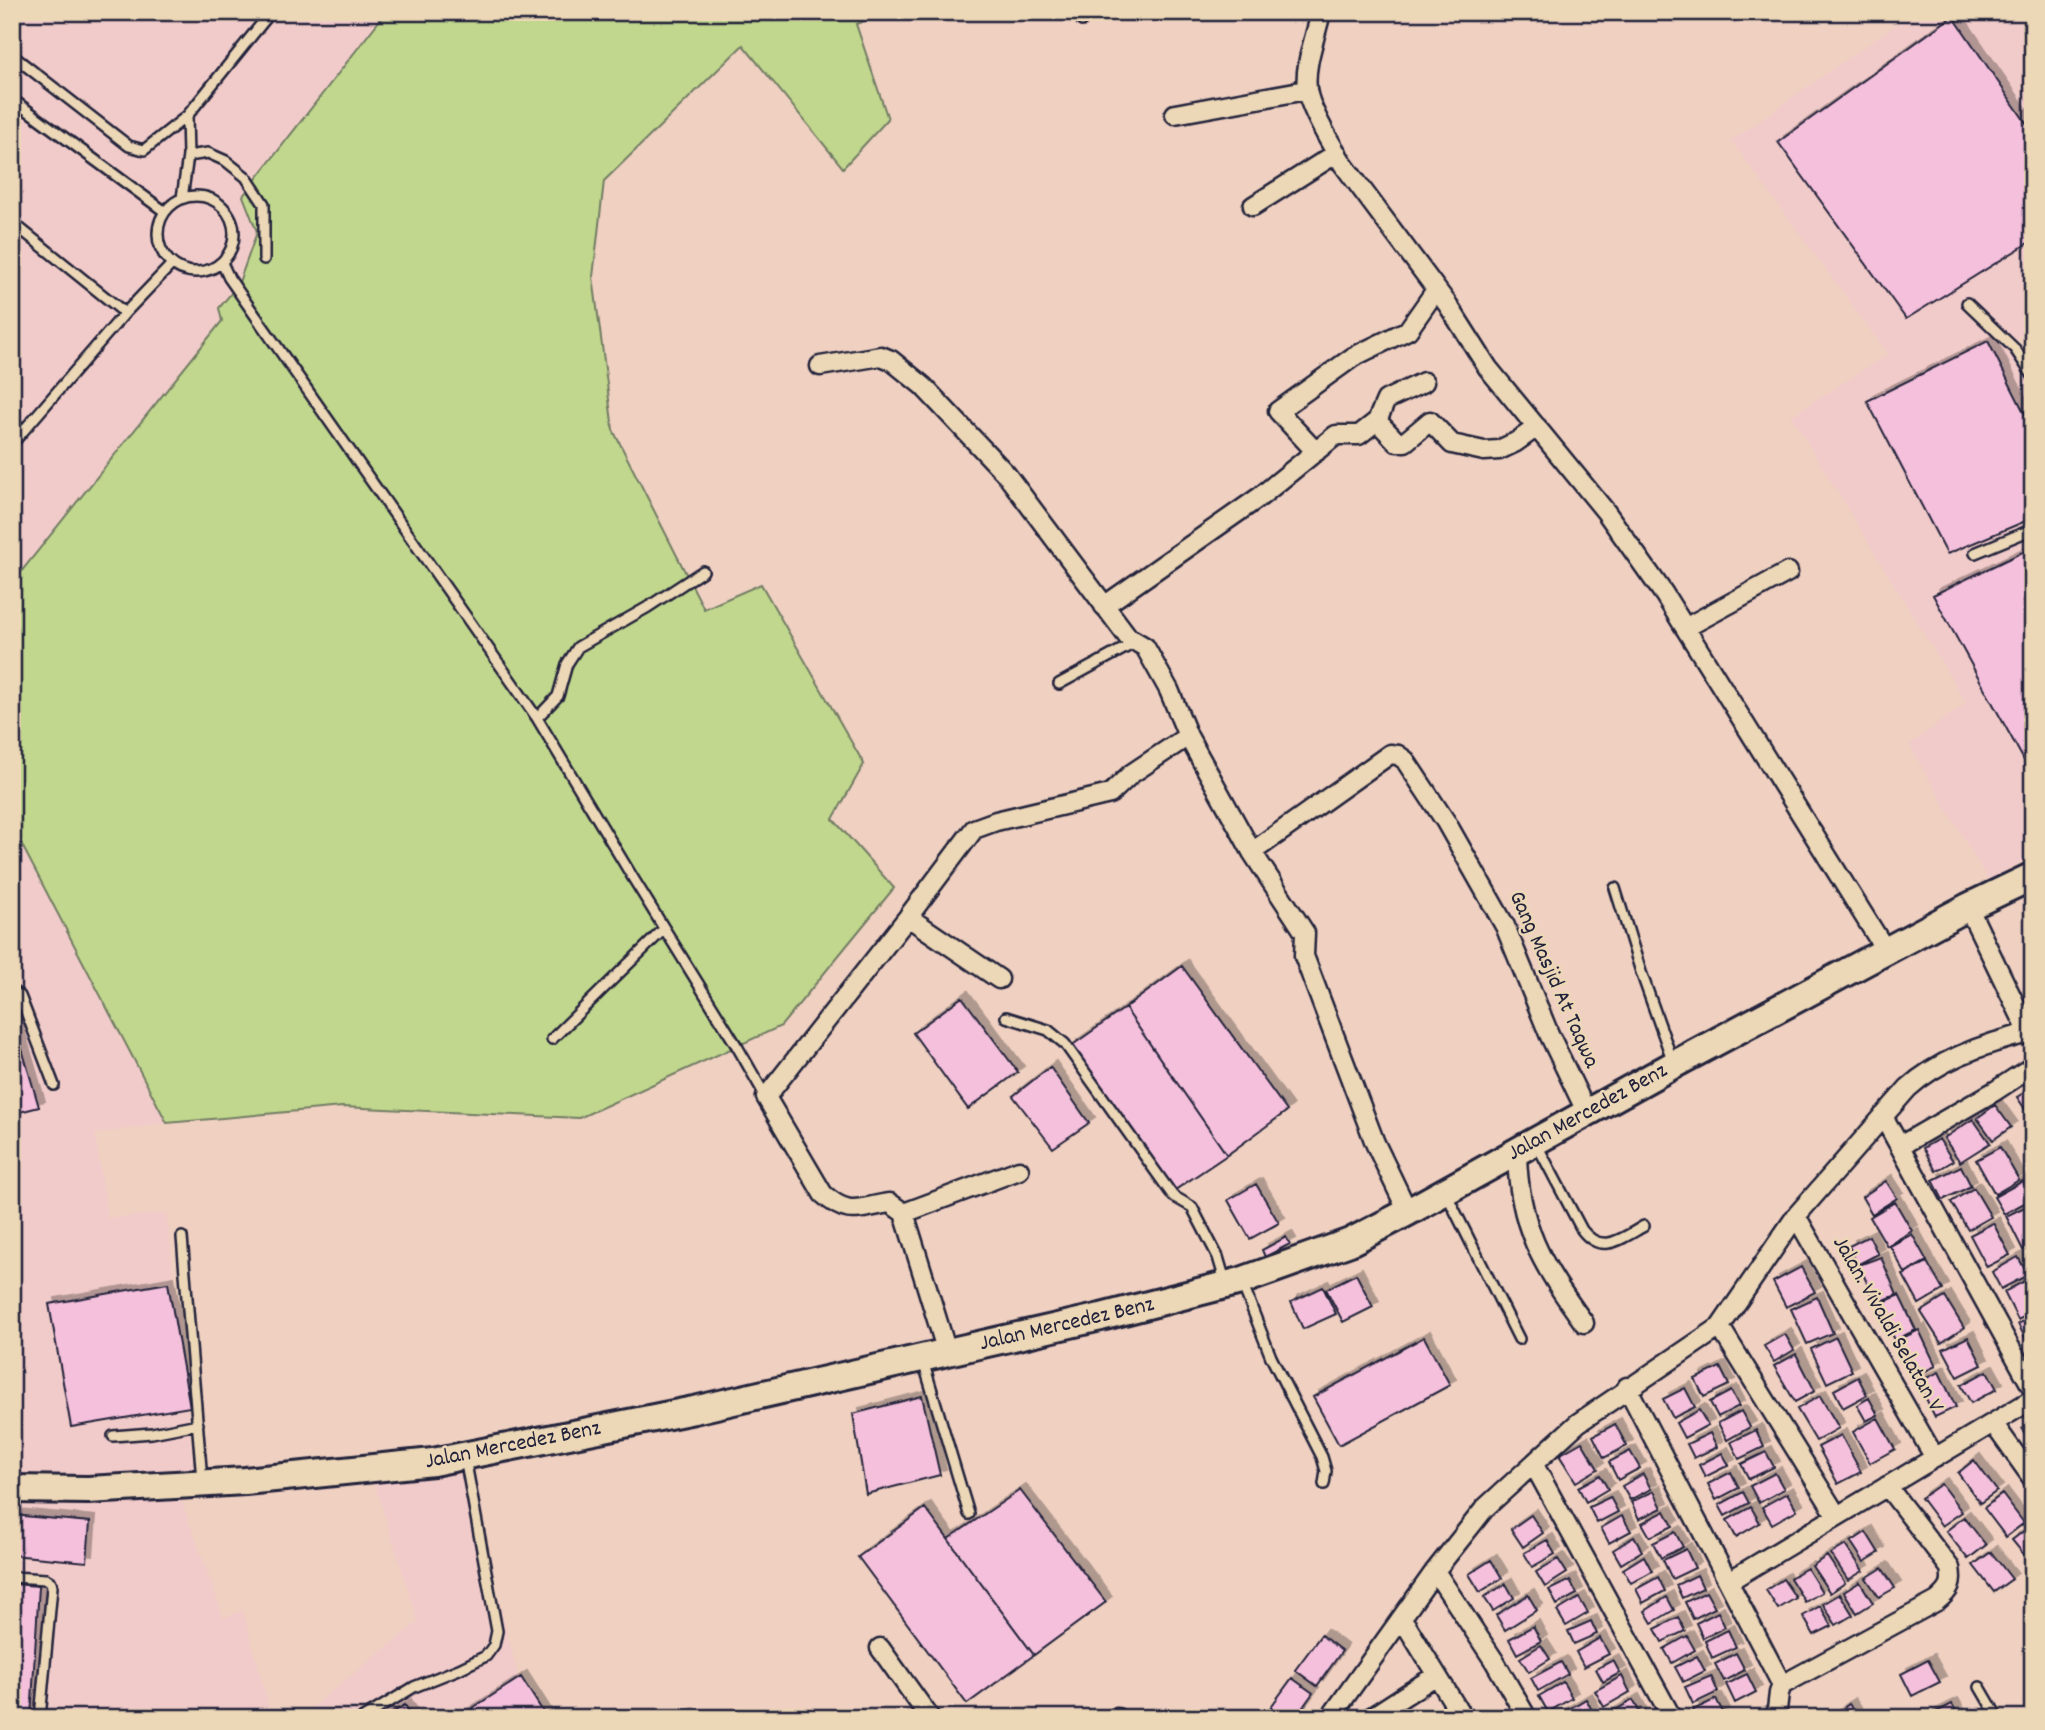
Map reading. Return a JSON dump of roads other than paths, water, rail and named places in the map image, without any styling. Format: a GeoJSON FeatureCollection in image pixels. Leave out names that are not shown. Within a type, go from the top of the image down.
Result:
{"type":"FeatureCollection","features":[{"type":"Feature","properties":{"kind":"main road","name":"Jalan Mercedez Benz"},"geometry":{"type":"LineString","coordinates":[[12,1489],[88,1490],[245,1481],[406,1465],[465,1456],[682,1413],[935,1356],[1234,1283],[1350,1241],[1446,1193],[1674,1065],[1968,907],[2033,876]]}},
{"type":"Feature","properties":{"kind":"street"},"geometry":{"type":"LineString","coordinates":[[1321,12],[1310,57],[1306,90],[1336,153],[1436,290],[1488,368],[1606,512],[1664,594],[1886,951]]}},
{"type":"Feature","properties":{"kind":"street"},"geometry":{"type":"LineString","coordinates":[[1175,114],[1306,90]]}},
{"type":"Feature","properties":{"kind":"street"},"geometry":{"type":"LineString","coordinates":[[1253,206],[1336,153]]}},
{"type":"Feature","properties":{"kind":"street"},"geometry":{"type":"LineString","coordinates":[[1316,452],[1278,411],[1353,357],[1408,330],[1436,290]]}},
{"type":"Feature","properties":{"kind":"street"},"geometry":{"type":"LineString","coordinates":[[820,366],[881,356],[904,370],[942,405],[1006,474],[1130,639],[1145,647],[1169,690],[1188,736],[1252,852],[1305,933],[1304,956],[1376,1143],[1408,1212]]}},
{"type":"Feature","properties":{"kind":"street"},"geometry":{"type":"LineString","coordinates":[[1104,606],[1261,496],[1336,435],[1359,435],[1377,421],[1386,400],[1424,382]]}},
{"type":"Feature","properties":{"kind":"street"},"geometry":{"type":"LineString","coordinates":[[1377,421],[1397,442],[1405,442],[1430,421],[1452,444],[1484,451],[1499,450],[1516,442],[1536,427]]}},
{"type":"Feature","properties":{"kind":"street"},"geometry":{"type":"LineString","coordinates":[[1685,628],[1788,572]]}},
{"type":"Feature","properties":{"kind":"street"},"geometry":{"type":"LineString","coordinates":[[935,1356],[904,1213],[890,1203],[853,1211],[835,1204],[823,1194],[766,1097],[974,829],[1023,814],[1110,794],[1131,774],[1188,736]]}},
{"type":"Feature","properties":{"kind":"street","name":"Gang Masjid At Taqwa"},"geometry":{"type":"LineString","coordinates":[[1252,852],[1390,754],[1398,755],[1405,761],[1446,822],[1505,926],[1549,1034],[1587,1113]]}},
{"type":"Feature","properties":{"kind":"street"},"geometry":{"type":"LineString","coordinates":[[1330,1718],[1435,1571],[1485,1508],[1578,1423],[1720,1326],[1797,1216],[1883,1116],[1926,1072],[1946,1060],[2031,1032],[1968,907]]}},
{"type":"Feature","properties":{"kind":"street"},"geometry":{"type":"LineString","coordinates":[[908,917],[999,979]]}},
{"type":"Feature","properties":{"kind":"street"},"geometry":{"type":"LineString","coordinates":[[1900,1146],[2033,1066]]}},
{"type":"Feature","properties":{"kind":"street"},"geometry":{"type":"LineString","coordinates":[[1883,1116],[2033,1389]]}},
{"type":"Feature","properties":{"kind":"street"},"geometry":{"type":"LineString","coordinates":[[1526,1147],[1519,1194],[1528,1227],[1549,1269],[1584,1323]]}},
{"type":"Feature","properties":{"kind":"street"},"geometry":{"type":"LineString","coordinates":[[904,1213],[1019,1170]]}},
{"type":"Feature","properties":{"kind":"street","name":"Jalan. Vivaldi Selatan V"},"geometry":{"type":"LineString","coordinates":[[1797,1216],[1935,1458]]}},
{"type":"Feature","properties":{"kind":"street"},"geometry":{"type":"LineString","coordinates":[[1720,1326],[1837,1516]]}},
{"type":"Feature","properties":{"kind":"street"},"geometry":{"type":"LineString","coordinates":[[1627,1387],[1782,1685]]}},
{"type":"Feature","properties":{"kind":"street"},"geometry":{"type":"LineString","coordinates":[[1729,1581],[2033,1399]]}},
{"type":"Feature","properties":{"kind":"street"},"geometry":{"type":"LineString","coordinates":[[1993,1423],[2033,1479]]}},
{"type":"Feature","properties":{"kind":"street"},"geometry":{"type":"LineString","coordinates":[[1534,1465],[1672,1718]]}},
{"type":"Feature","properties":{"kind":"street"},"geometry":{"type":"LineString","coordinates":[[1776,1718],[1782,1685],[1937,1601],[1950,1589],[1953,1582],[1951,1568],[1887,1486]]}},
{"type":"Feature","properties":{"kind":"street"},"geometry":{"type":"LineString","coordinates":[[1435,1571],[1495,1662],[1527,1718]]}},
{"type":"Feature","properties":{"kind":"street"},"geometry":{"type":"LineString","coordinates":[[1403,1619],[1435,1676],[1463,1718]]}},
{"type":"Feature","properties":{"kind":"street"},"geometry":{"type":"LineString","coordinates":[[880,1648],[930,1718]]}},
{"type":"Feature","properties":{"kind":"street"},"geometry":{"type":"LineString","coordinates":[[1370,1718],[1435,1676]]}},
{"type":"Feature","properties":{"kind":"lane"},"geometry":{"type":"LineString","coordinates":[[12,55],[129,146],[144,150],[187,117],[271,12]]}},
{"type":"Feature","properties":{"kind":"lane"},"geometry":{"type":"LineString","coordinates":[[1082,21],[1092,12]]}},
{"type":"Feature","properties":{"kind":"lane"},"geometry":{"type":"LineString","coordinates":[[12,99],[164,211]]}},
{"type":"Feature","properties":{"kind":"lane"},"geometry":{"type":"LineString","coordinates":[[182,198],[188,156],[187,117]]}},
{"type":"Feature","properties":{"kind":"lane"},"geometry":{"type":"LineString","coordinates":[[188,156],[208,153],[226,161],[246,177],[264,204],[264,259]]}},
{"type":"Feature","properties":{"kind":"lane"},"geometry":{"type":"LineString","coordinates":[[209,197],[229,214],[234,240],[222,263],[206,271],[188,272],[172,264],[160,248],[158,229],[164,211],[182,198],[209,197]]}},
{"type":"Feature","properties":{"kind":"lane"},"geometry":{"type":"LineString","coordinates":[[12,222],[125,313]]}},
{"type":"Feature","properties":{"kind":"lane"},"geometry":{"type":"LineString","coordinates":[[222,263],[229,278],[537,718],[766,1097]]}},
{"type":"Feature","properties":{"kind":"lane"},"geometry":{"type":"LineString","coordinates":[[12,444],[125,313],[172,264]]}},
{"type":"Feature","properties":{"kind":"lane"},"geometry":{"type":"LineString","coordinates":[[1967,303],[2015,349],[2033,376]]}},
{"type":"Feature","properties":{"kind":"lane"},"geometry":{"type":"LineString","coordinates":[[1975,553],[2033,529]]}},
{"type":"Feature","properties":{"kind":"lane"},"geometry":{"type":"LineString","coordinates":[[537,718],[558,696],[568,664],[578,647],[648,607],[703,571]]}},
{"type":"Feature","properties":{"kind":"lane"},"geometry":{"type":"LineString","coordinates":[[1059,684],[1138,641]]}},
{"type":"Feature","properties":{"kind":"lane"},"geometry":{"type":"LineString","coordinates":[[1615,888],[1674,1065]]}},
{"type":"Feature","properties":{"kind":"lane"},"geometry":{"type":"LineString","coordinates":[[552,1039],[664,929]]}},
{"type":"Feature","properties":{"kind":"lane"},"geometry":{"type":"LineString","coordinates":[[12,991],[20,996],[54,1085]]}},
{"type":"Feature","properties":{"kind":"lane"},"geometry":{"type":"LineString","coordinates":[[1006,1017],[1048,1030],[1065,1044],[1172,1196],[1192,1207],[1234,1283],[1322,1457],[1326,1471],[1324,1484]]}},
{"type":"Feature","properties":{"kind":"lane"},"geometry":{"type":"LineString","coordinates":[[1526,1147],[1590,1240],[1600,1244],[1610,1243],[1644,1226]]}},
{"type":"Feature","properties":{"kind":"lane"},"geometry":{"type":"LineString","coordinates":[[1446,1193],[1519,1339]]}},
{"type":"Feature","properties":{"kind":"lane"},"geometry":{"type":"LineString","coordinates":[[182,1237],[202,1483]]}},
{"type":"Feature","properties":{"kind":"lane"},"geometry":{"type":"LineString","coordinates":[[935,1356],[969,1514]]}},
{"type":"Feature","properties":{"kind":"lane"},"geometry":{"type":"LineString","coordinates":[[113,1436],[152,1433],[198,1424]]}},
{"type":"Feature","properties":{"kind":"lane"},"geometry":{"type":"LineString","coordinates":[[363,1718],[414,1687],[485,1656],[494,1645],[496,1631],[465,1456]]}},
{"type":"Feature","properties":{"kind":"lane"},"geometry":{"type":"LineString","coordinates":[[12,1577],[46,1579],[51,1582],[52,1587],[40,1718]]}},
{"type":"Feature","properties":{"kind":"lane"},"geometry":{"type":"LineString","coordinates":[[1980,1687],[1998,1718]]}}]}
